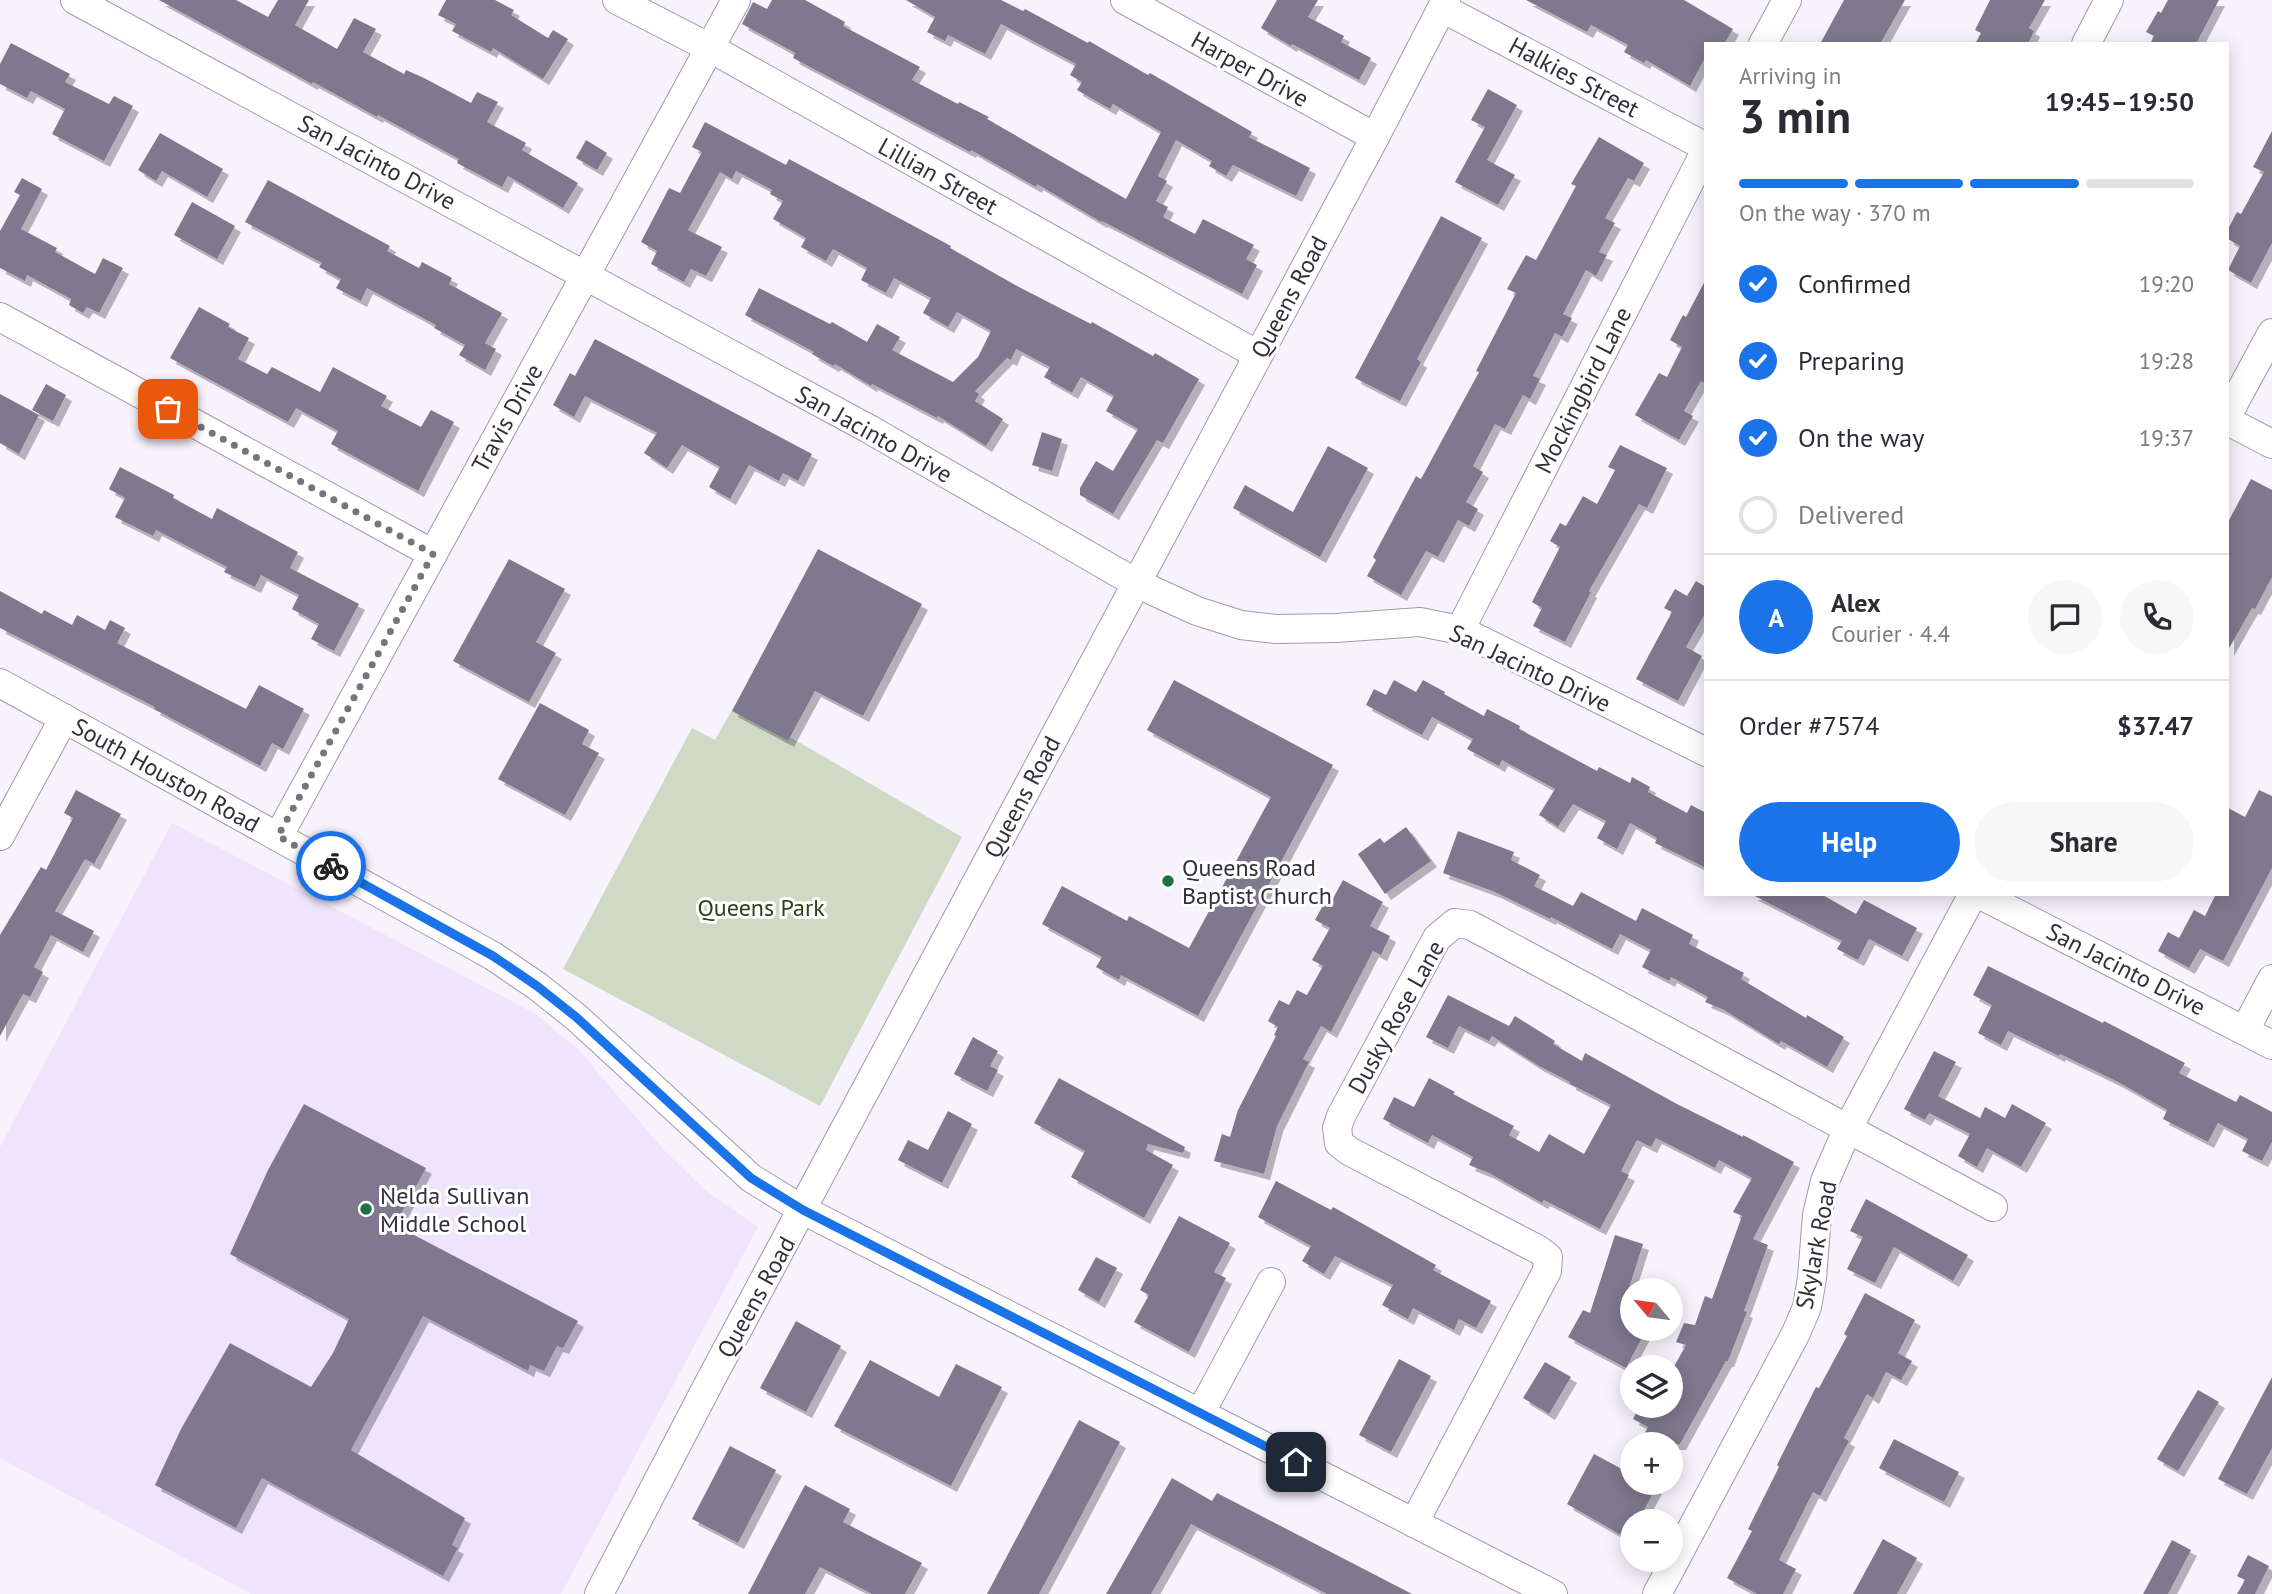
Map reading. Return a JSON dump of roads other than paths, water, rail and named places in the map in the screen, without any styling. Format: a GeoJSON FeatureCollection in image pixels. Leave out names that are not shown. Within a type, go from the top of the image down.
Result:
{"type":"FeatureCollection","features":[{"type":"Feature","properties":{"kind":"street","name":"San Jacinto Drive"},"geometry":{"type":"LineString","coordinates":[[75,0],[869,429],[1136,583],[1197,611],[1241,625],[1276,629],[1336,628],[1420,622],[1460,630],[1704,751]]}},
{"type":"Feature","properties":{"kind":"street","name":"Lillian Street"},"geometry":{"type":"LineString","coordinates":[[617,0],[710,48],[1258,355]]}},
{"type":"Feature","properties":{"kind":"street","name":"Travis Drive"},"geometry":{"type":"LineString","coordinates":[[278,836],[736,0]]}},
{"type":"Feature","properties":{"kind":"street","name":"Harper Drive"},"geometry":{"type":"LineString","coordinates":[[1125,0],[1375,138]]}},
{"type":"Feature","properties":{"kind":"street"},"geometry":{"type":"LineString","coordinates":[[1764,42],[1787,0]]}},
{"type":"Feature","properties":{"kind":"street"},"geometry":{"type":"LineString","coordinates":[[2087,42],[2109,0]]}},
{"type":"Feature","properties":{"kind":"street","name":"Queens Road"},"geometry":{"type":"LineString","coordinates":[[599,1594],[709,1382],[1375,138],[1444,4]]}},
{"type":"Feature","properties":{"kind":"street","name":"Halkies Street"},"geometry":{"type":"LineString","coordinates":[[1444,4],[1704,147]]}},
{"type":"Feature","properties":{"kind":"street","name":"Mockingbird Lane"},"geometry":{"type":"LineString","coordinates":[[1460,630],[1704,152]]}},
{"type":"Feature","properties":{"kind":"street"},"geometry":{"type":"LineString","coordinates":[[0,317],[433,554]]}},
{"type":"Feature","properties":{"kind":"street"},"geometry":{"type":"LineString","coordinates":[[2229,412],[2272,333]]}},
{"type":"Feature","properties":{"kind":"street"},"geometry":{"type":"LineString","coordinates":[[2229,422],[2272,444]]}},
{"type":"Feature","properties":{"kind":"street","name":"South Houston Road"},"geometry":{"type":"LineString","coordinates":[[0,683],[493,956],[576,1017],[751,1178],[803,1210],[1553,1594]]}},
{"type":"Feature","properties":{"kind":"street"},"geometry":{"type":"LineString","coordinates":[[0,836],[64,718]]}},
{"type":"Feature","properties":{"kind":"street","name":"Skylark Road"},"geometry":{"type":"LineString","coordinates":[[1657,1594],[1796,1333],[1807,1307],[1817,1215],[1825,1181],[1849,1128],[1972,896]]}},
{"type":"Feature","properties":{"kind":"street","name":"San Jacinto Drive"},"geometry":{"type":"LineString","coordinates":[[1983,896],[2272,1045]]}},
{"type":"Feature","properties":{"kind":"street","name":"Dusky Rose Lane"},"geometry":{"type":"LineString","coordinates":[[1414,1523],[1547,1271],[1548,1257],[1349,1151],[1339,1143],[1337,1128],[1340,1116],[1437,938],[1455,923],[1470,925],[1993,1206]]}},
{"type":"Feature","properties":{"kind":"street"},"geometry":{"type":"LineString","coordinates":[[2245,1030],[2272,979]]}},
{"type":"Feature","properties":{"kind":"street"},"geometry":{"type":"LineString","coordinates":[[1201,1412],[1272,1282]]}},
{"type":"Feature","properties":{"kind":"place","name":"Queens Road Baptist Church"},"geometry":{"type":"Point","coordinates":[1168,881]}},
{"type":"Feature","properties":{"kind":"place","name":"Nelda Sullivan Middle School"},"geometry":{"type":"Point","coordinates":[366,1209]}},
{"type":"Feature","properties":{"kind":"park label","name":"Queens Park"},"geometry":{"type":"Point","coordinates":[761,907]}}]}
